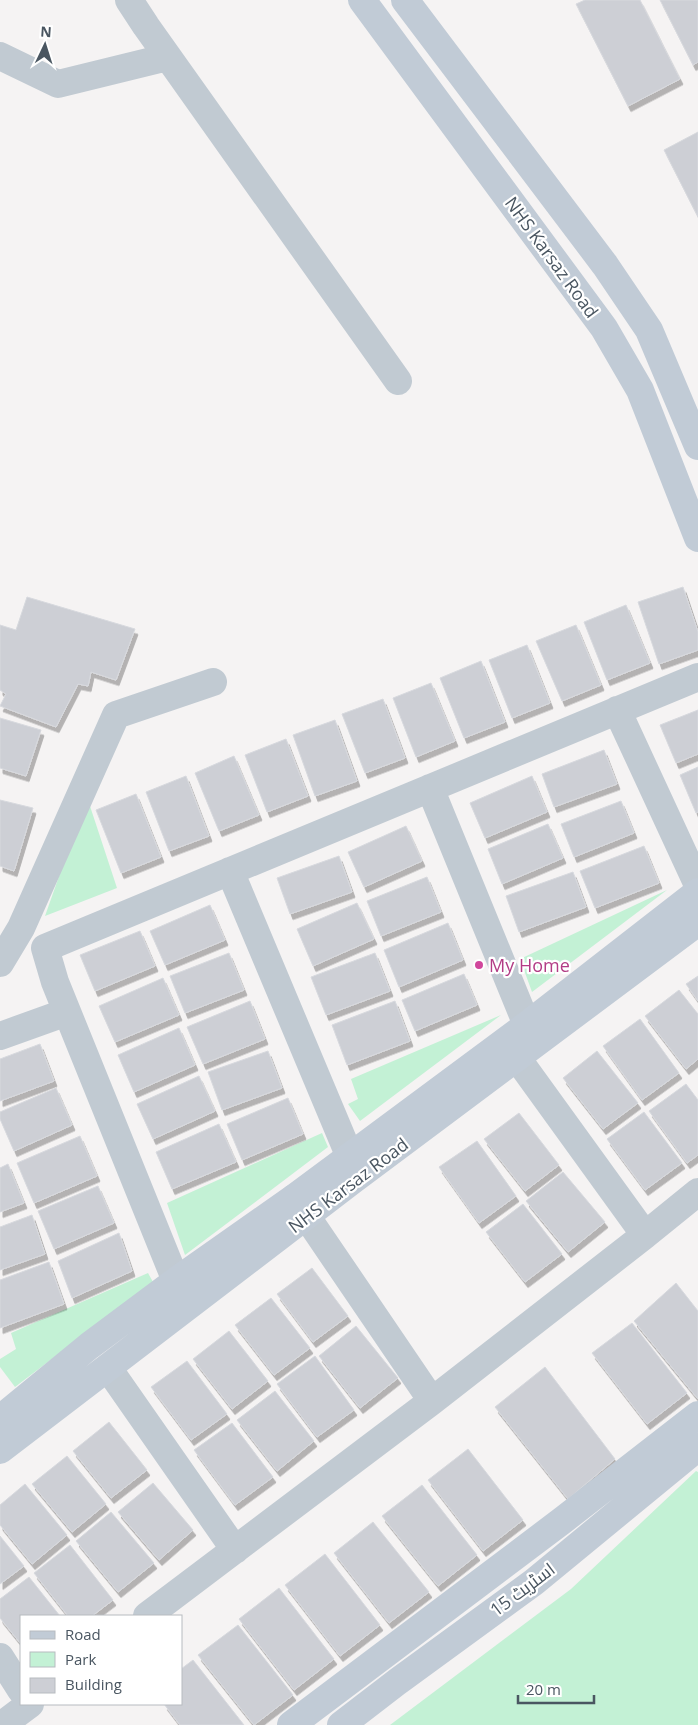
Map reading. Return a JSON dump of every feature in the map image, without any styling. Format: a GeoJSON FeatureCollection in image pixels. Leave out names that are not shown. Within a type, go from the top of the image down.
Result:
{"type":"FeatureCollection","features":[{"type":"Feature","properties":{"kind":"street"},"geometry":{"type":"LineString","coordinates":[[129,0],[398,382]]}},
{"type":"Feature","properties":{"kind":"street","name":"NHS Karsaz Road"},"geometry":{"type":"LineString","coordinates":[[362,0],[604,328],[640,390],[698,538]]}},
{"type":"Feature","properties":{"kind":"street"},"geometry":{"type":"LineString","coordinates":[[405,0],[605,265],[649,330],[698,446]]}},
{"type":"Feature","properties":{"kind":"street"},"geometry":{"type":"LineString","coordinates":[[0,56],[58,84],[168,56]]}},
{"type":"Feature","properties":{"kind":"street"},"geometry":{"type":"LineString","coordinates":[[588,304],[617,283]]}},
{"type":"Feature","properties":{"kind":"street"},"geometry":{"type":"LineString","coordinates":[[176,1280],[55,982],[45,948],[698,677]]}},
{"type":"Feature","properties":{"kind":"street"},"geometry":{"type":"LineString","coordinates":[[0,964],[22,928],[116,715],[213,682]]}},
{"type":"Feature","properties":{"kind":"street"},"geometry":{"type":"LineString","coordinates":[[617,710],[698,885]]}},
{"type":"Feature","properties":{"kind":"street"},"geometry":{"type":"LineString","coordinates":[[430,788],[528,1025]]}},
{"type":"Feature","properties":{"kind":"street"},"geometry":{"type":"LineString","coordinates":[[230,871],[350,1157]]}},
{"type":"Feature","properties":{"kind":"street","name":"NHS Karsaz Road"},"geometry":{"type":"LineString","coordinates":[[0,1450],[108,1368],[300,1207],[350,1157],[528,1025],[698,892]]}},
{"type":"Feature","properties":{"kind":"street","name":"NHS Karsaz Road"},"geometry":{"type":"LineString","coordinates":[[3,1410],[176,1280],[300,1207],[518,1058],[698,922]]}},
{"type":"Feature","properties":{"kind":"street"},"geometry":{"type":"LineString","coordinates":[[0,1036],[67,1012]]}},
{"type":"Feature","properties":{"kind":"street"},"geometry":{"type":"LineString","coordinates":[[518,1058],[645,1235]]}},
{"type":"Feature","properties":{"kind":"street"},"geometry":{"type":"LineString","coordinates":[[148,1615],[432,1400],[698,1192]]}},
{"type":"Feature","properties":{"kind":"street"},"geometry":{"type":"LineString","coordinates":[[300,1207],[432,1400]]}},
{"type":"Feature","properties":{"kind":"street"},"geometry":{"type":"LineString","coordinates":[[108,1368],[235,1550]]}},
{"type":"Feature","properties":{"kind":"street"},"geometry":{"type":"LineString","coordinates":[[291,1725],[563,1520],[698,1415]]}},
{"type":"Feature","properties":{"kind":"street","name":"اسٹریٹ 15"},"geometry":{"type":"LineString","coordinates":[[341,1725],[534,1582],[698,1447]]}},
{"type":"Feature","properties":{"kind":"street"},"geometry":{"type":"LineString","coordinates":[[0,1657],[20,1688]]}},
{"type":"Feature","properties":{"kind":"street"},"geometry":{"type":"LineString","coordinates":[[2,1725],[29,1705]]}},
{"type":"Feature","properties":{"kind":"green space"},"geometry":{"type":"Polygon","coordinates":[[[87,797],[117,888],[45,916],[87,797]]]}},
{"type":"Feature","properties":{"kind":"green space"},"geometry":{"type":"Polygon","coordinates":[[[667,890],[532,992],[520,959],[667,890]]]}},
{"type":"Feature","properties":{"kind":"green space"},"geometry":{"type":"Polygon","coordinates":[[[501,1015],[360,1121],[348,1104],[358,1099],[351,1079],[501,1015]]]}},
{"type":"Feature","properties":{"kind":"green space"},"geometry":{"type":"Polygon","coordinates":[[[322,1133],[328,1147],[185,1255],[167,1203],[322,1133]]]}},
{"type":"Feature","properties":{"kind":"green space"},"geometry":{"type":"Polygon","coordinates":[[[148,1273],[153,1282],[15,1387],[0,1367],[0,1359],[16,1349],[11,1333],[148,1273]]]}},
{"type":"Feature","properties":{"kind":"green space"},"geometry":{"type":"Polygon","coordinates":[[[696,1471],[698,1472],[698,1725],[390,1725],[571,1589],[696,1471]]]}},
{"type":"Feature","properties":{"kind":"building"},"geometry":{"type":"Polygon","coordinates":[[[585,0],[640,0],[680,79],[628,106],[576,4],[585,0]]]}},
{"type":"Feature","properties":{"kind":"building"},"geometry":{"type":"Polygon","coordinates":[[[660,0],[698,0],[698,62],[693,65],[660,0]]]}},
{"type":"Feature","properties":{"kind":"building"},"geometry":{"type":"Polygon","coordinates":[[[698,132],[698,217],[664,150],[698,132]]]}},
{"type":"Feature","properties":{"kind":"building"},"geometry":{"type":"Polygon","coordinates":[[[683,587],[698,632],[698,650],[659,664],[638,602],[683,587]]]}},
{"type":"Feature","properties":{"kind":"building"},"geometry":{"type":"Polygon","coordinates":[[[27,597],[135,629],[116,680],[91,672],[88,686],[78,684],[56,727],[0,706],[6,694],[0,690],[0,625],[16,630],[27,597]]]}},
{"type":"Feature","properties":{"kind":"building"},"geometry":{"type":"Polygon","coordinates":[[[626,605],[650,663],[607,680],[584,622],[626,605]]]}},
{"type":"Feature","properties":{"kind":"building"},"geometry":{"type":"Polygon","coordinates":[[[576,625],[601,685],[562,701],[536,641],[576,625]]]}},
{"type":"Feature","properties":{"kind":"building"},"geometry":{"type":"Polygon","coordinates":[[[527,645],[550,703],[512,718],[489,660],[527,645]]]}},
{"type":"Feature","properties":{"kind":"building"},"geometry":{"type":"Polygon","coordinates":[[[481,661],[505,722],[464,738],[440,678],[481,661]]]}},
{"type":"Feature","properties":{"kind":"building"},"geometry":{"type":"Polygon","coordinates":[[[431,683],[455,741],[416,757],[393,698],[431,683]]]}},
{"type":"Feature","properties":{"kind":"building"},"geometry":{"type":"Polygon","coordinates":[[[383,699],[405,758],[365,773],[342,714],[383,699]]]}},
{"type":"Feature","properties":{"kind":"building"},"geometry":{"type":"Polygon","coordinates":[[[698,710],[698,754],[676,763],[660,725],[698,710]]]}},
{"type":"Feature","properties":{"kind":"building"},"geometry":{"type":"Polygon","coordinates":[[[0,718],[41,730],[26,776],[0,768],[0,718]]]}},
{"type":"Feature","properties":{"kind":"building"},"geometry":{"type":"Polygon","coordinates":[[[335,720],[357,781],[315,796],[293,735],[335,720]]]}},
{"type":"Feature","properties":{"kind":"building"},"geometry":{"type":"Polygon","coordinates":[[[286,739],[308,796],[267,812],[245,755],[286,739]]]}},
{"type":"Feature","properties":{"kind":"building"},"geometry":{"type":"Polygon","coordinates":[[[604,750],[617,784],[554,807],[542,774],[604,750]]]}},
{"type":"Feature","properties":{"kind":"building"},"geometry":{"type":"Polygon","coordinates":[[[234,756],[259,815],[219,831],[195,773],[234,756]]]}},
{"type":"Feature","properties":{"kind":"building"},"geometry":{"type":"Polygon","coordinates":[[[698,767],[698,812],[696,813],[680,775],[698,767]]]}},
{"type":"Feature","properties":{"kind":"building"},"geometry":{"type":"Polygon","coordinates":[[[186,776],[209,836],[169,851],[146,792],[186,776]]]}},
{"type":"Feature","properties":{"kind":"building"},"geometry":{"type":"Polygon","coordinates":[[[532,776],[547,812],[485,838],[470,803],[532,776]]]}},
{"type":"Feature","properties":{"kind":"building"},"geometry":{"type":"Polygon","coordinates":[[[136,794],[161,857],[121,873],[96,810],[136,794]]]}},
{"type":"Feature","properties":{"kind":"building"},"geometry":{"type":"Polygon","coordinates":[[[0,800],[33,808],[14,871],[0,866],[0,800]]]}},
{"type":"Feature","properties":{"kind":"building"},"geometry":{"type":"Polygon","coordinates":[[[621,801],[634,833],[574,857],[561,824],[621,801]]]}},
{"type":"Feature","properties":{"kind":"building"},"geometry":{"type":"Polygon","coordinates":[[[548,824],[563,858],[502,884],[488,849],[548,824]]]}},
{"type":"Feature","properties":{"kind":"building"},"geometry":{"type":"Polygon","coordinates":[[[406,826],[422,861],[364,887],[348,852],[406,826]]]}},
{"type":"Feature","properties":{"kind":"building"},"geometry":{"type":"Polygon","coordinates":[[[644,846],[659,883],[595,908],[580,871],[644,846]]]}},
{"type":"Feature","properties":{"kind":"building"},"geometry":{"type":"Polygon","coordinates":[[[339,856],[352,892],[290,914],[277,878],[339,856]]]}},
{"type":"Feature","properties":{"kind":"building"},"geometry":{"type":"Polygon","coordinates":[[[573,872],[586,907],[519,932],[506,896],[573,872]]]}},
{"type":"Feature","properties":{"kind":"building"},"geometry":{"type":"Polygon","coordinates":[[[427,877],[441,912],[381,936],[367,901],[427,877]]]}},
{"type":"Feature","properties":{"kind":"building"},"geometry":{"type":"Polygon","coordinates":[[[357,903],[374,939],[313,966],[297,929],[357,903]]]}},
{"type":"Feature","properties":{"kind":"building"},"geometry":{"type":"Polygon","coordinates":[[[210,905],[225,940],[165,965],[150,931],[210,905]]]}},
{"type":"Feature","properties":{"kind":"building"},"geometry":{"type":"Polygon","coordinates":[[[448,923],[463,960],[399,987],[384,950],[448,923]]]}},
{"type":"Feature","properties":{"kind":"building"},"geometry":{"type":"Polygon","coordinates":[[[140,931],[155,966],[95,991],[80,955],[140,931]]]}},
{"type":"Feature","properties":{"kind":"building"},"geometry":{"type":"Polygon","coordinates":[[[229,953],[244,990],[185,1013],[170,976],[229,953]]]}},
{"type":"Feature","properties":{"kind":"building"},"geometry":{"type":"Polygon","coordinates":[[[375,953],[390,991],[326,1015],[311,977],[375,953]]]}},
{"type":"Feature","properties":{"kind":"building"},"geometry":{"type":"Polygon","coordinates":[[[464,974],[477,1005],[415,1031],[402,1000],[464,974]]]}},
{"type":"Feature","properties":{"kind":"building"},"geometry":{"type":"Polygon","coordinates":[[[698,976],[698,1001],[686,984],[698,976]]]}},
{"type":"Feature","properties":{"kind":"building"},"geometry":{"type":"Polygon","coordinates":[[[163,978],[179,1015],[115,1042],[99,1006],[163,978]]]}},
{"type":"Feature","properties":{"kind":"building"},"geometry":{"type":"Polygon","coordinates":[[[679,990],[698,1014],[698,1059],[686,1069],[645,1016],[679,990]]]}},
{"type":"Feature","properties":{"kind":"building"},"geometry":{"type":"Polygon","coordinates":[[[250,1001],[265,1039],[203,1064],[187,1027],[250,1001]]]}},
{"type":"Feature","properties":{"kind":"building"},"geometry":{"type":"Polygon","coordinates":[[[395,1001],[410,1041],[347,1065],[332,1025],[395,1001]]]}},
{"type":"Feature","properties":{"kind":"building"},"geometry":{"type":"Polygon","coordinates":[[[640,1019],[679,1073],[642,1100],[603,1046],[640,1019]]]}},
{"type":"Feature","properties":{"kind":"building"},"geometry":{"type":"Polygon","coordinates":[[[179,1028],[195,1065],[134,1092],[118,1055],[179,1028]]]}},
{"type":"Feature","properties":{"kind":"building"},"geometry":{"type":"Polygon","coordinates":[[[40,1044],[54,1081],[0,1101],[0,1059],[40,1044]]]}},
{"type":"Feature","properties":{"kind":"building"},"geometry":{"type":"Polygon","coordinates":[[[268,1051],[282,1088],[222,1110],[208,1072],[268,1051]]]}},
{"type":"Feature","properties":{"kind":"building"},"geometry":{"type":"Polygon","coordinates":[[[597,1051],[638,1103],[603,1129],[563,1078],[597,1051]]]}},
{"type":"Feature","properties":{"kind":"building"},"geometry":{"type":"Polygon","coordinates":[[[199,1076],[215,1111],[153,1139],[137,1104],[199,1076]]]}},
{"type":"Feature","properties":{"kind":"building"},"geometry":{"type":"Polygon","coordinates":[[[686,1084],[698,1100],[698,1155],[687,1163],[649,1111],[686,1084]]]}},
{"type":"Feature","properties":{"kind":"building"},"geometry":{"type":"Polygon","coordinates":[[[56,1088],[72,1125],[14,1151],[0,1119],[0,1112],[56,1088]]]}},
{"type":"Feature","properties":{"kind":"building"},"geometry":{"type":"Polygon","coordinates":[[[288,1098],[303,1134],[242,1160],[227,1124],[288,1098]]]}},
{"type":"Feature","properties":{"kind":"building"},"geometry":{"type":"Polygon","coordinates":[[[644,1112],[682,1163],[645,1190],[607,1139],[644,1112]]]}},
{"type":"Feature","properties":{"kind":"building"},"geometry":{"type":"Polygon","coordinates":[[[519,1113],[559,1165],[525,1191],[484,1139],[519,1113]]]}},
{"type":"Feature","properties":{"kind":"building"},"geometry":{"type":"Polygon","coordinates":[[[219,1124],[236,1162],[172,1189],[156,1152],[219,1124]]]}},
{"type":"Feature","properties":{"kind":"building"},"geometry":{"type":"Polygon","coordinates":[[[80,1136],[97,1176],[34,1203],[17,1163],[80,1136]]]}},
{"type":"Feature","properties":{"kind":"building"},"geometry":{"type":"Polygon","coordinates":[[[477,1141],[516,1196],[479,1223],[439,1167],[477,1141]]]}},
{"type":"Feature","properties":{"kind":"building"},"geometry":{"type":"Polygon","coordinates":[[[8,1164],[24,1203],[0,1212],[0,1168],[8,1164]]]}},
{"type":"Feature","properties":{"kind":"building"},"geometry":{"type":"Polygon","coordinates":[[[563,1172],[605,1222],[568,1252],[526,1201],[563,1172]]]}},
{"type":"Feature","properties":{"kind":"building"},"geometry":{"type":"Polygon","coordinates":[[[98,1186],[114,1223],[54,1249],[38,1211],[98,1186]]]}},
{"type":"Feature","properties":{"kind":"building"},"geometry":{"type":"Polygon","coordinates":[[[523,1204],[562,1254],[525,1282],[486,1232],[523,1204]]]}},
{"type":"Feature","properties":{"kind":"building"},"geometry":{"type":"Polygon","coordinates":[[[32,1215],[45,1254],[0,1270],[0,1227],[32,1215]]]}},
{"type":"Feature","properties":{"kind":"building"},"geometry":{"type":"Polygon","coordinates":[[[119,1233],[132,1271],[72,1298],[58,1261],[119,1233]]]}},
{"type":"Feature","properties":{"kind":"building"},"geometry":{"type":"Polygon","coordinates":[[[49,1262],[64,1304],[0,1328],[0,1280],[49,1262]]]}},
{"type":"Feature","properties":{"kind":"building"},"geometry":{"type":"Polygon","coordinates":[[[312,1268],[348,1316],[313,1342],[277,1294],[312,1268]]]}},
{"type":"Feature","properties":{"kind":"building"},"geometry":{"type":"Polygon","coordinates":[[[676,1283],[698,1311],[698,1399],[634,1321],[676,1283]]]}},
{"type":"Feature","properties":{"kind":"building"},"geometry":{"type":"Polygon","coordinates":[[[271,1298],[310,1348],[274,1375],[235,1325],[271,1298]]]}},
{"type":"Feature","properties":{"kind":"building"},"geometry":{"type":"Polygon","coordinates":[[[632,1323],[687,1393],[647,1424],[592,1353],[632,1323]]]}},
{"type":"Feature","properties":{"kind":"building"},"geometry":{"type":"Polygon","coordinates":[[[356,1326],[398,1378],[360,1408],[319,1356],[356,1326]]]}},
{"type":"Feature","properties":{"kind":"building"},"geometry":{"type":"Polygon","coordinates":[[[229,1331],[268,1381],[232,1409],[193,1359],[229,1331]]]}},
{"type":"Feature","properties":{"kind":"building"},"geometry":{"type":"Polygon","coordinates":[[[315,1356],[354,1410],[317,1437],[277,1384],[315,1356]]]}},
{"type":"Feature","properties":{"kind":"building"},"geometry":{"type":"Polygon","coordinates":[[[187,1361],[227,1414],[191,1440],[151,1387],[187,1361]]]}},
{"type":"Feature","properties":{"kind":"building"},"geometry":{"type":"Polygon","coordinates":[[[545,1367],[615,1459],[568,1499],[495,1407],[545,1367]]]}},
{"type":"Feature","properties":{"kind":"building"},"geometry":{"type":"Polygon","coordinates":[[[275,1391],[314,1441],[277,1471],[237,1420],[275,1391]]]}},
{"type":"Feature","properties":{"kind":"building"},"geometry":{"type":"Polygon","coordinates":[[[109,1422],[147,1470],[111,1498],[73,1451],[109,1422]]]}},
{"type":"Feature","properties":{"kind":"building"},"geometry":{"type":"Polygon","coordinates":[[[232,1423],[273,1477],[235,1505],[194,1450],[232,1423]]]}},
{"type":"Feature","properties":{"kind":"building"},"geometry":{"type":"Polygon","coordinates":[[[468,1449],[523,1520],[483,1551],[428,1480],[468,1449]]]}},
{"type":"Feature","properties":{"kind":"building"},"geometry":{"type":"Polygon","coordinates":[[[67,1456],[106,1504],[72,1532],[32,1484],[67,1456]]]}},
{"type":"Feature","properties":{"kind":"building"},"geometry":{"type":"Polygon","coordinates":[[[153,1483],[193,1530],[159,1560],[118,1512],[153,1483]]]}},
{"type":"Feature","properties":{"kind":"building"},"geometry":{"type":"Polygon","coordinates":[[[25,1484],[67,1535],[32,1564],[0,1525],[0,1505],[25,1484]]]}},
{"type":"Feature","properties":{"kind":"building"},"geometry":{"type":"Polygon","coordinates":[[[422,1485],[477,1555],[438,1586],[382,1516],[422,1485]]]}},
{"type":"Feature","properties":{"kind":"building"},"geometry":{"type":"Polygon","coordinates":[[[111,1512],[154,1563],[118,1592],[76,1541],[111,1512]]]}},
{"type":"Feature","properties":{"kind":"building"},"geometry":{"type":"Polygon","coordinates":[[[373,1522],[429,1592],[389,1623],[334,1553],[373,1522]]]}},
{"type":"Feature","properties":{"kind":"building"},"geometry":{"type":"Polygon","coordinates":[[[0,1536],[24,1566],[0,1584],[0,1536]]]}},
{"type":"Feature","properties":{"kind":"building"},"geometry":{"type":"Polygon","coordinates":[[[70,1545],[113,1600],[93,1615],[67,1615],[34,1573],[70,1545]]]}},
{"type":"Feature","properties":{"kind":"building"},"geometry":{"type":"Polygon","coordinates":[[[325,1554],[380,1625],[340,1656],[285,1585],[325,1554]]]}},
{"type":"Feature","properties":{"kind":"building"},"geometry":{"type":"Polygon","coordinates":[[[29,1577],[59,1615],[20,1615],[20,1643],[0,1618],[0,1599],[29,1577]]]}},
{"type":"Feature","properties":{"kind":"building"},"geometry":{"type":"Polygon","coordinates":[[[279,1588],[334,1659],[294,1690],[239,1619],[279,1588]]]}},
{"type":"Feature","properties":{"kind":"building"},"geometry":{"type":"Polygon","coordinates":[[[238,1625],[293,1695],[254,1725],[198,1655],[238,1625]]]}},
{"type":"Feature","properties":{"kind":"building"},"geometry":{"type":"Polygon","coordinates":[[[193,1660],[244,1725],[180,1725],[165,1705],[182,1705],[182,1668],[193,1660]]]}},
{"type":"Feature","properties":{"kind":"place","name":"My Home"},"geometry":{"type":"Point","coordinates":[479,965]}}]}
